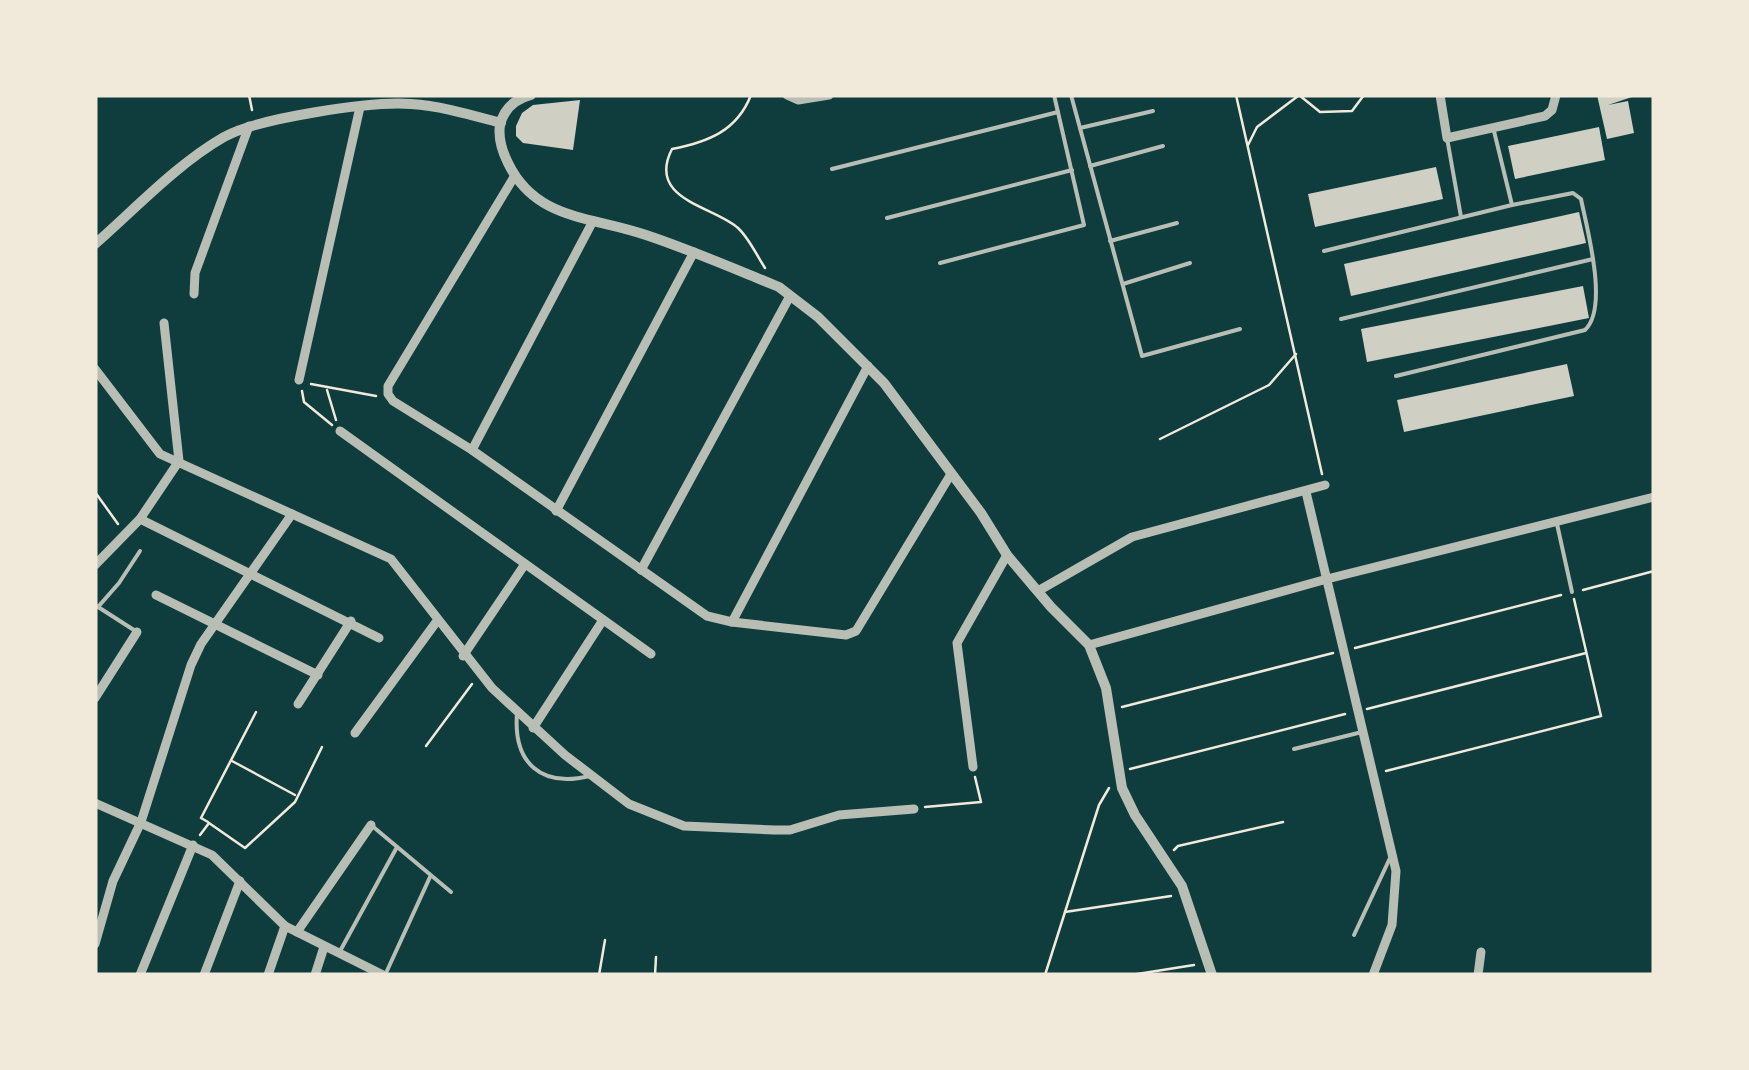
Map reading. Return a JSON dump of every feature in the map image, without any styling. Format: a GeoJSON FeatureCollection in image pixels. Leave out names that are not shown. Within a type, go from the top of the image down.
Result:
{"type":"FeatureCollection","features":[{"type":"Feature","properties":{"kind":"street"},"geometry":{"type":"LineString","coordinates":[[531,95],[511,104],[501,122],[502,152],[525,190],[550,208],[633,230],[778,288],[818,317],[901,404],[1007,555],[1089,644],[1106,688],[1122,788],[1186,894],[1212,975]]}},
{"type":"Feature","properties":{"kind":"street"},"geometry":{"type":"LineString","coordinates":[[787,95],[798,100],[829,95]]}},
{"type":"Feature","properties":{"kind":"street"},"geometry":{"type":"LineString","coordinates":[[1440,95],[1447,138],[1550,113],[1556,95]]}},
{"type":"Feature","properties":{"kind":"street"},"geometry":{"type":"LineString","coordinates":[[95,244],[204,151],[248,126],[390,100],[501,122]]}},
{"type":"Feature","properties":{"kind":"street"},"geometry":{"type":"LineString","coordinates":[[300,380],[360,107]]}},
{"type":"Feature","properties":{"kind":"street"},"geometry":{"type":"LineString","coordinates":[[194,294],[195,273],[248,126]]}},
{"type":"Feature","properties":{"kind":"street"},"geometry":{"type":"LineString","coordinates":[[514,177],[388,386],[388,394],[707,616],[846,634],[856,631],[950,474]]}},
{"type":"Feature","properties":{"kind":"street"},"geometry":{"type":"LineString","coordinates":[[472,450],[593,221]]}},
{"type":"Feature","properties":{"kind":"street"},"geometry":{"type":"LineString","coordinates":[[556,512],[694,252]]}},
{"type":"Feature","properties":{"kind":"street"},"geometry":{"type":"LineString","coordinates":[[641,570],[790,296]]}},
{"type":"Feature","properties":{"kind":"street"},"geometry":{"type":"LineString","coordinates":[[95,565],[140,519],[179,461],[164,323]]}},
{"type":"Feature","properties":{"kind":"street"},"geometry":{"type":"LineString","coordinates":[[732,622],[868,366]]}},
{"type":"Feature","properties":{"kind":"street"},"geometry":{"type":"LineString","coordinates":[[95,369],[152,447],[390,559],[479,674],[533,728],[630,804],[684,826],[790,830],[838,815],[914,808]]}},
{"type":"Feature","properties":{"kind":"street"},"geometry":{"type":"LineString","coordinates":[[340,431],[651,654]]}},
{"type":"Feature","properties":{"kind":"street"},"geometry":{"type":"LineString","coordinates":[[1038,592],[1132,538],[1324,486]]}},
{"type":"Feature","properties":{"kind":"street"},"geometry":{"type":"LineString","coordinates":[[1306,492],[1392,854],[1396,906],[1374,975]]}},
{"type":"Feature","properties":{"kind":"street"},"geometry":{"type":"LineString","coordinates":[[1089,644],[1327,578],[1654,498]]}},
{"type":"Feature","properties":{"kind":"street"},"geometry":{"type":"LineString","coordinates":[[95,944],[112,881],[141,822],[191,665],[292,514]]}},
{"type":"Feature","properties":{"kind":"street"},"geometry":{"type":"LineString","coordinates":[[140,519],[379,638]]}},
{"type":"Feature","properties":{"kind":"street"},"geometry":{"type":"LineString","coordinates":[[973,766],[956,644],[1007,555]]}},
{"type":"Feature","properties":{"kind":"street"},"geometry":{"type":"LineString","coordinates":[[464,656],[525,564]]}},
{"type":"Feature","properties":{"kind":"street"},"geometry":{"type":"LineString","coordinates":[[156,596],[318,675]]}},
{"type":"Feature","properties":{"kind":"street"},"geometry":{"type":"LineString","coordinates":[[533,728],[603,620]]}},
{"type":"Feature","properties":{"kind":"street"},"geometry":{"type":"LineString","coordinates":[[298,704],[351,621]]}},
{"type":"Feature","properties":{"kind":"street"},"geometry":{"type":"LineString","coordinates":[[355,732],[437,621]]}},
{"type":"Feature","properties":{"kind":"street"},"geometry":{"type":"LineString","coordinates":[[95,698],[137,632]]}},
{"type":"Feature","properties":{"kind":"street"},"geometry":{"type":"LineString","coordinates":[[95,803],[193,845],[224,864],[285,926],[366,971],[384,975]]}},
{"type":"Feature","properties":{"kind":"street"},"geometry":{"type":"LineString","coordinates":[[297,932],[371,825]]}},
{"type":"Feature","properties":{"kind":"street"},"geometry":{"type":"LineString","coordinates":[[140,975],[193,845]]}},
{"type":"Feature","properties":{"kind":"street"},"geometry":{"type":"LineString","coordinates":[[204,975],[240,881]]}},
{"type":"Feature","properties":{"kind":"street"},"geometry":{"type":"LineString","coordinates":[[268,975],[285,926]]}},
{"type":"Feature","properties":{"kind":"street"},"geometry":{"type":"LineString","coordinates":[[315,975],[324,948]]}},
{"type":"Feature","properties":{"kind":"street"},"geometry":{"type":"LineString","coordinates":[[1478,975],[1481,952]]}},
{"type":"Feature","properties":{"kind":"lane"},"geometry":{"type":"LineString","coordinates":[[940,263],[1081,229],[1085,221],[1054,95]]}},
{"type":"Feature","properties":{"kind":"lane"},"geometry":{"type":"LineString","coordinates":[[1071,95],[1142,356],[1240,329]]}},
{"type":"Feature","properties":{"kind":"lane"},"geometry":{"type":"LineString","coordinates":[[1080,128],[1153,111]]}},
{"type":"Feature","properties":{"kind":"lane"},"geometry":{"type":"LineString","coordinates":[[832,170],[1058,112]]}},
{"type":"Feature","properties":{"kind":"lane"},"geometry":{"type":"LineString","coordinates":[[1493,127],[1512,205]]}},
{"type":"Feature","properties":{"kind":"lane"},"geometry":{"type":"LineString","coordinates":[[1447,138],[1461,217]]}},
{"type":"Feature","properties":{"kind":"lane"},"geometry":{"type":"LineString","coordinates":[[1090,166],[1164,146]]}},
{"type":"Feature","properties":{"kind":"lane"},"geometry":{"type":"LineString","coordinates":[[887,218],[1072,170]]}},
{"type":"Feature","properties":{"kind":"lane"},"geometry":{"type":"LineString","coordinates":[[1324,252],[1512,205],[1578,194],[1581,199],[1592,258],[1596,312],[1593,323],[1585,330],[1396,376]]}},
{"type":"Feature","properties":{"kind":"lane"},"geometry":{"type":"LineString","coordinates":[[1110,241],[1177,223]]}},
{"type":"Feature","properties":{"kind":"lane"},"geometry":{"type":"LineString","coordinates":[[1341,319],[1592,258]]}},
{"type":"Feature","properties":{"kind":"lane"},"geometry":{"type":"LineString","coordinates":[[1123,284],[1190,263]]}},
{"type":"Feature","properties":{"kind":"lane"},"geometry":{"type":"LineString","coordinates":[[1556,522],[1572,592]]}},
{"type":"Feature","properties":{"kind":"lane"},"geometry":{"type":"LineString","coordinates":[[137,632],[96,606],[119,583],[140,552]]}},
{"type":"Feature","properties":{"kind":"lane"},"geometry":{"type":"LineString","coordinates":[[517,712],[515,736],[524,760],[544,774],[572,780],[590,776]]}},
{"type":"Feature","properties":{"kind":"lane"},"geometry":{"type":"LineString","coordinates":[[1294,749],[1362,732]]}},
{"type":"Feature","properties":{"kind":"lane"},"geometry":{"type":"LineString","coordinates":[[371,825],[451,892]]}},
{"type":"Feature","properties":{"kind":"lane"},"geometry":{"type":"LineString","coordinates":[[338,955],[397,847]]}},
{"type":"Feature","properties":{"kind":"lane"},"geometry":{"type":"LineString","coordinates":[[1354,936],[1392,854]]}},
{"type":"Feature","properties":{"kind":"lane"},"geometry":{"type":"LineString","coordinates":[[384,975],[430,877]]}},
{"type":"Feature","properties":{"kind":"path"},"geometry":{"type":"LineString","coordinates":[[249,95],[252,110]]}},
{"type":"Feature","properties":{"kind":"path"},"geometry":{"type":"LineString","coordinates":[[751,95],[746,108],[709,142],[672,148],[668,171],[673,188],[683,198],[738,228],[766,269]]}},
{"type":"Feature","properties":{"kind":"path"},"geometry":{"type":"LineString","coordinates":[[1236,95],[1324,486]]}},
{"type":"Feature","properties":{"kind":"path"},"geometry":{"type":"LineString","coordinates":[[1248,145],[1257,126],[1299,95],[1320,112],[1352,111],[1364,95]]}},
{"type":"Feature","properties":{"kind":"path"},"geometry":{"type":"LineString","coordinates":[[1160,439],[1269,385],[1297,353]]}},
{"type":"Feature","properties":{"kind":"path"},"geometry":{"type":"LineString","coordinates":[[340,431],[304,402],[300,380],[369,397],[388,394]]}},
{"type":"Feature","properties":{"kind":"path"},"geometry":{"type":"LineString","coordinates":[[326,388],[340,431]]}},
{"type":"Feature","properties":{"kind":"path"},"geometry":{"type":"LineString","coordinates":[[95,492],[126,534]]}},
{"type":"Feature","properties":{"kind":"path"},"geometry":{"type":"LineString","coordinates":[[1116,708],[1654,571]]}},
{"type":"Feature","properties":{"kind":"path"},"geometry":{"type":"LineString","coordinates":[[1372,775],[1600,716],[1572,592]]}},
{"type":"Feature","properties":{"kind":"path"},"geometry":{"type":"LineString","coordinates":[[426,746],[479,674]]}},
{"type":"Feature","properties":{"kind":"path"},"geometry":{"type":"LineString","coordinates":[[256,712],[201,818],[245,848],[295,802],[322,747]]}},
{"type":"Feature","properties":{"kind":"path"},"geometry":{"type":"LineString","coordinates":[[230,760],[298,796]]}},
{"type":"Feature","properties":{"kind":"path"},"geometry":{"type":"LineString","coordinates":[[914,808],[981,802],[973,766]]}},
{"type":"Feature","properties":{"kind":"path"},"geometry":{"type":"LineString","coordinates":[[1045,975],[1100,805],[1110,787]]}},
{"type":"Feature","properties":{"kind":"path"},"geometry":{"type":"LineString","coordinates":[[193,845],[208,822]]}},
{"type":"Feature","properties":{"kind":"path"},"geometry":{"type":"LineString","coordinates":[[1166,858],[1178,846],[1284,822]]}},
{"type":"Feature","properties":{"kind":"path"},"geometry":{"type":"LineString","coordinates":[[1064,913],[1166,896]]}},
{"type":"Feature","properties":{"kind":"path"},"geometry":{"type":"LineString","coordinates":[[599,975],[605,940]]}},
{"type":"Feature","properties":{"kind":"path"},"geometry":{"type":"LineString","coordinates":[[655,975],[656,957]]}},
{"type":"Feature","properties":{"kind":"path"},"geometry":{"type":"LineString","coordinates":[[1131,975],[1208,962]]}},
{"type":"Feature","properties":{"kind":"building"},"geometry":{"type":"Polygon","coordinates":[[[1597,95],[1638,95],[1608,105],[1628,101],[1634,133],[1607,139],[1597,95]]]}},
{"type":"Feature","properties":{"kind":"building"},"geometry":{"type":"Polygon","coordinates":[[[580,100],[573,150],[523,143],[516,136],[522,113],[533,105],[580,100]]]}},
{"type":"Feature","properties":{"kind":"building"},"geometry":{"type":"Polygon","coordinates":[[[1599,127],[1605,160],[1515,179],[1508,146],[1599,127]]]}},
{"type":"Feature","properties":{"kind":"building"},"geometry":{"type":"Polygon","coordinates":[[[1436,167],[1443,199],[1315,227],[1308,194],[1436,167]]]}},
{"type":"Feature","properties":{"kind":"building"},"geometry":{"type":"Polygon","coordinates":[[[1579,212],[1586,243],[1351,296],[1344,264],[1579,212]]]}},
{"type":"Feature","properties":{"kind":"building"},"geometry":{"type":"Polygon","coordinates":[[[1583,286],[1589,318],[1367,362],[1361,329],[1583,286]]]}},
{"type":"Feature","properties":{"kind":"building"},"geometry":{"type":"Polygon","coordinates":[[[1567,364],[1574,396],[1404,432],[1397,400],[1567,364]]]}}]}
